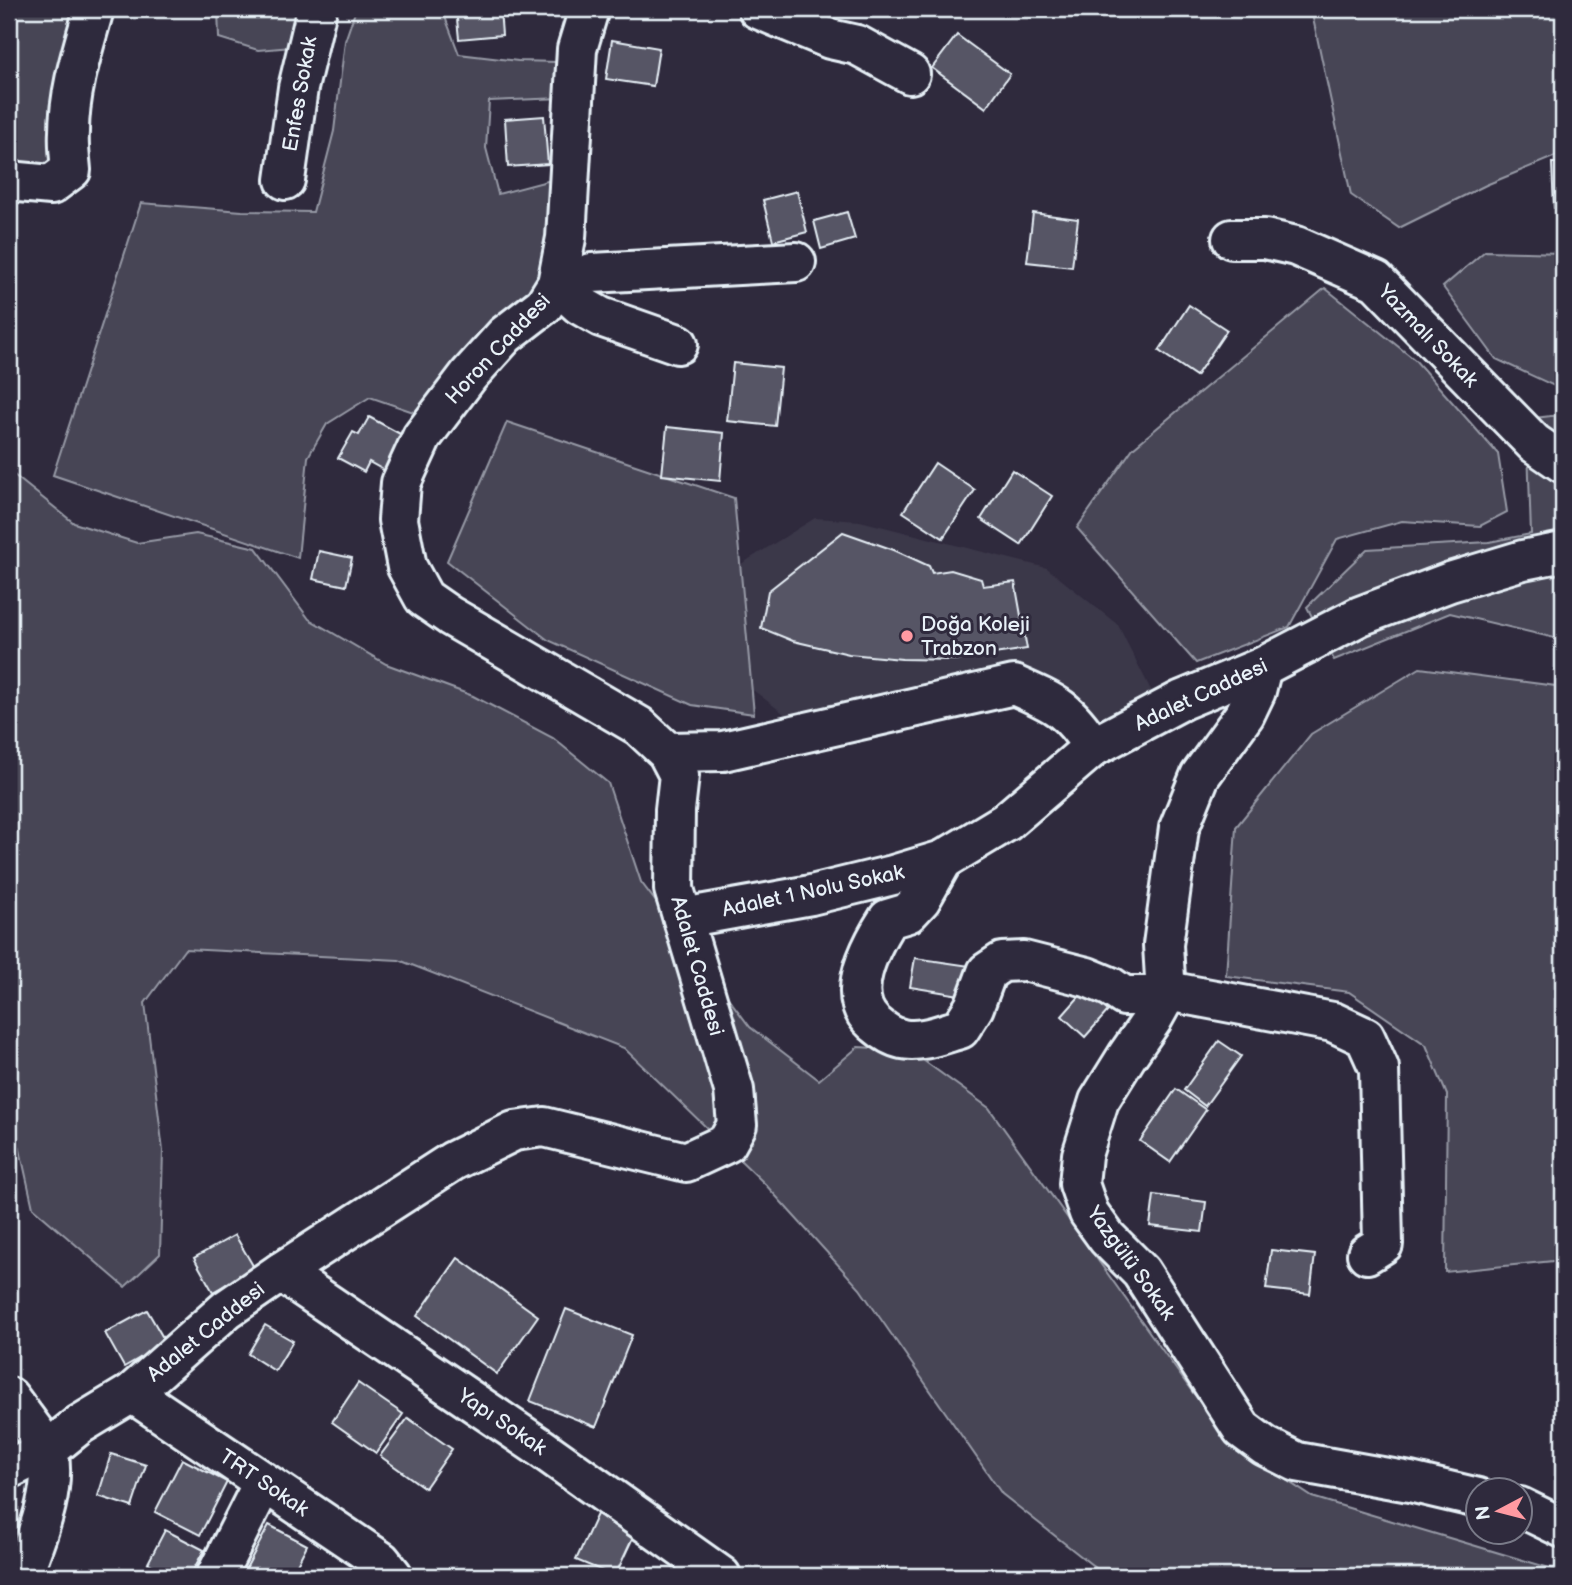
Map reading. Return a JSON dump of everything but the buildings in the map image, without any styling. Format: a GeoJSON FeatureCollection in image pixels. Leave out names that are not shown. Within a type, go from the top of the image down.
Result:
{"type":"FeatureCollection","features":[{"type":"Feature","properties":{"kind":"street"},"geometry":{"type":"LineString","coordinates":[[9,181],[51,185],[71,170],[71,103],[94,9]]}},
{"type":"Feature","properties":{"kind":"street","name":"Enfes Sokak"},"geometry":{"type":"LineString","coordinates":[[285,180],[298,88],[317,9]]}},
{"type":"Feature","properties":{"kind":"street","name":"Horon Caddesi"},"geometry":{"type":"LineString","coordinates":[[589,9],[578,49],[566,238],[557,284],[544,306],[505,335],[469,375],[422,437],[401,483],[398,520],[407,567],[424,598],[450,616],[639,726],[667,752]]}},
{"type":"Feature","properties":{"kind":"street"},"geometry":{"type":"LineString","coordinates":[[758,9],[830,39],[857,45],[910,74]]}},
{"type":"Feature","properties":{"kind":"street","name":"Yazmalı Sokak"},"geometry":{"type":"LineString","coordinates":[[1232,239],[1265,239],[1296,246],[1376,281],[1534,443],[1563,463]]}},
{"type":"Feature","properties":{"kind":"street"},"geometry":{"type":"LineString","coordinates":[[557,284],[592,273],[796,262]]}},
{"type":"Feature","properties":{"kind":"street"},"geometry":{"type":"LineString","coordinates":[[557,284],[580,305],[601,317],[678,344]]}},
{"type":"Feature","properties":{"kind":"street","name":"Adalet Caddesi"},"geometry":{"type":"LineString","coordinates":[[1093,747],[1182,700],[1262,667],[1360,616],[1450,582],[1523,560],[1563,552]]}},
{"type":"Feature","properties":{"kind":"street"},"geometry":{"type":"LineString","coordinates":[[1166,995],[1163,945],[1179,828],[1200,776],[1245,714],[1256,691],[1262,667]]}},
{"type":"Feature","properties":{"kind":"street"},"geometry":{"type":"LineString","coordinates":[[667,752],[723,751],[1014,685],[1053,702],[1076,720],[1093,747]]}},
{"type":"Feature","properties":{"kind":"street","name":"Adalet 1 Nolu Sokak"},"geometry":{"type":"LineString","coordinates":[[683,918],[811,895],[943,860],[1006,822],[1093,747]]}},
{"type":"Feature","properties":{"kind":"street","name":"Adalet Caddesi"},"geometry":{"type":"LineString","coordinates":[[9,1469],[48,1450],[79,1425],[132,1393],[228,1309],[281,1272],[453,1161],[514,1131],[544,1127],[686,1163],[727,1143],[737,1125],[734,1090],[674,889],[675,810],[679,775],[667,752]]}},
{"type":"Feature","properties":{"kind":"street","name":"Adalet 1 Nolu Sokak"},"geometry":{"type":"LineString","coordinates":[[943,860],[921,899],[908,913],[888,919],[862,973],[861,997],[866,1015],[882,1031],[902,1039],[925,1039],[960,1029],[974,1007],[987,972],[1002,962],[1024,961],[1087,977],[1111,986],[1124,996],[1178,993],[1333,1022],[1365,1037],[1378,1068],[1383,1244],[1367,1254]]}},
{"type":"Feature","properties":{"kind":"street","name":"Yazgülü Sokak"},"geometry":{"type":"LineString","coordinates":[[1166,995],[1153,1020],[1099,1101],[1082,1155],[1079,1184],[1090,1213],[1107,1238],[1141,1272],[1242,1429],[1265,1446],[1297,1462],[1464,1494]]}},
{"type":"Feature","properties":{"kind":"street","name":"Yapı Sokak"},"geometry":{"type":"LineString","coordinates":[[281,1272],[541,1448],[721,1576]]}},
{"type":"Feature","properties":{"kind":"street","name":"TRT Sokak"},"geometry":{"type":"LineString","coordinates":[[132,1393],[382,1561],[393,1576]]}},
{"type":"Feature","properties":{"kind":"street"},"geometry":{"type":"LineString","coordinates":[[9,1397],[48,1450],[52,1469],[41,1524],[22,1576]]}},
{"type":"Feature","properties":{"kind":"street"},"geometry":{"type":"LineString","coordinates":[[216,1576],[263,1483]]}},
{"type":"Feature","properties":{"kind":"street"},"geometry":{"type":"LineString","coordinates":[[1534,1514],[1563,1528]]}},
{"type":"Feature","properties":{"kind":"shaded area"},"geometry":{"type":"Polygon","coordinates":[[[9,9],[82,9],[71,162],[47,169],[9,162],[9,9]]]}},
{"type":"Feature","properties":{"kind":"shaded area"},"geometry":{"type":"Polygon","coordinates":[[[218,9],[312,9],[303,46],[258,50],[219,38],[218,9]]]}},
{"type":"Feature","properties":{"kind":"shaded area"},"geometry":{"type":"Polygon","coordinates":[[[356,9],[442,9],[459,54],[518,61],[557,62],[562,98],[489,101],[486,148],[498,194],[551,180],[551,261],[434,419],[370,397],[327,424],[308,457],[298,558],[53,475],[141,203],[242,211],[313,212],[334,131],[345,41],[356,9]]]}},
{"type":"Feature","properties":{"kind":"shaded area"},"geometry":{"type":"Polygon","coordinates":[[[1311,9],[1563,9],[1563,153],[1486,185],[1399,228],[1351,195],[1311,9]]]}},
{"type":"Feature","properties":{"kind":"shaded area"},"geometry":{"type":"Polygon","coordinates":[[[1485,251],[1563,253],[1563,390],[1496,359],[1443,287],[1485,251]]]}},
{"type":"Feature","properties":{"kind":"shaded area"},"geometry":{"type":"Polygon","coordinates":[[[1325,288],[1415,360],[1498,454],[1507,512],[1480,526],[1402,521],[1337,539],[1289,627],[1196,663],[1077,528],[1133,448],[1325,288]]]}},
{"type":"Feature","properties":{"kind":"shaded area"},"geometry":{"type":"Polygon","coordinates":[[[1559,415],[1563,419],[1563,640],[1450,613],[1334,660],[1307,607],[1367,549],[1489,542],[1531,534],[1527,419],[1559,415]]]}},
{"type":"Feature","properties":{"kind":"shaded area"},"geometry":{"type":"Polygon","coordinates":[[[507,422],[734,498],[754,714],[692,705],[548,640],[447,561],[507,422]]]}},
{"type":"Feature","properties":{"kind":"shaded area"},"geometry":{"type":"Polygon","coordinates":[[[9,471],[74,523],[137,543],[196,534],[256,548],[309,619],[386,664],[473,696],[553,738],[608,783],[641,882],[750,1027],[819,1080],[858,1047],[909,1050],[989,1108],[1193,1393],[1248,1455],[1312,1497],[1464,1542],[1464,1546],[1476,1546],[1563,1572],[1563,1576],[1106,1576],[1002,1494],[860,1289],[765,1184],[624,1048],[399,960],[185,949],[145,1003],[163,1151],[160,1254],[125,1287],[33,1208],[9,1100],[9,471]]]}},
{"type":"Feature","properties":{"kind":"shaded area","name":"Doğa Koleji Trabzon"},"geometry":{"type":"Polygon","coordinates":[[[815,518],[860,521],[1047,568],[1118,625],[1156,700],[1095,733],[1002,681],[799,725],[696,647],[730,571],[815,518]]]}},
{"type":"Feature","properties":{"kind":"shaded area"},"geometry":{"type":"Polygon","coordinates":[[[1420,668],[1563,687],[1563,1260],[1445,1272],[1447,1095],[1426,1045],[1349,992],[1226,976],[1236,827],[1311,734],[1420,668]]]}},
{"type":"Feature","properties":{"kind":"place","name":"Doğa Koleji Trabzon"},"geometry":{"type":"Point","coordinates":[907,636]}}]}
